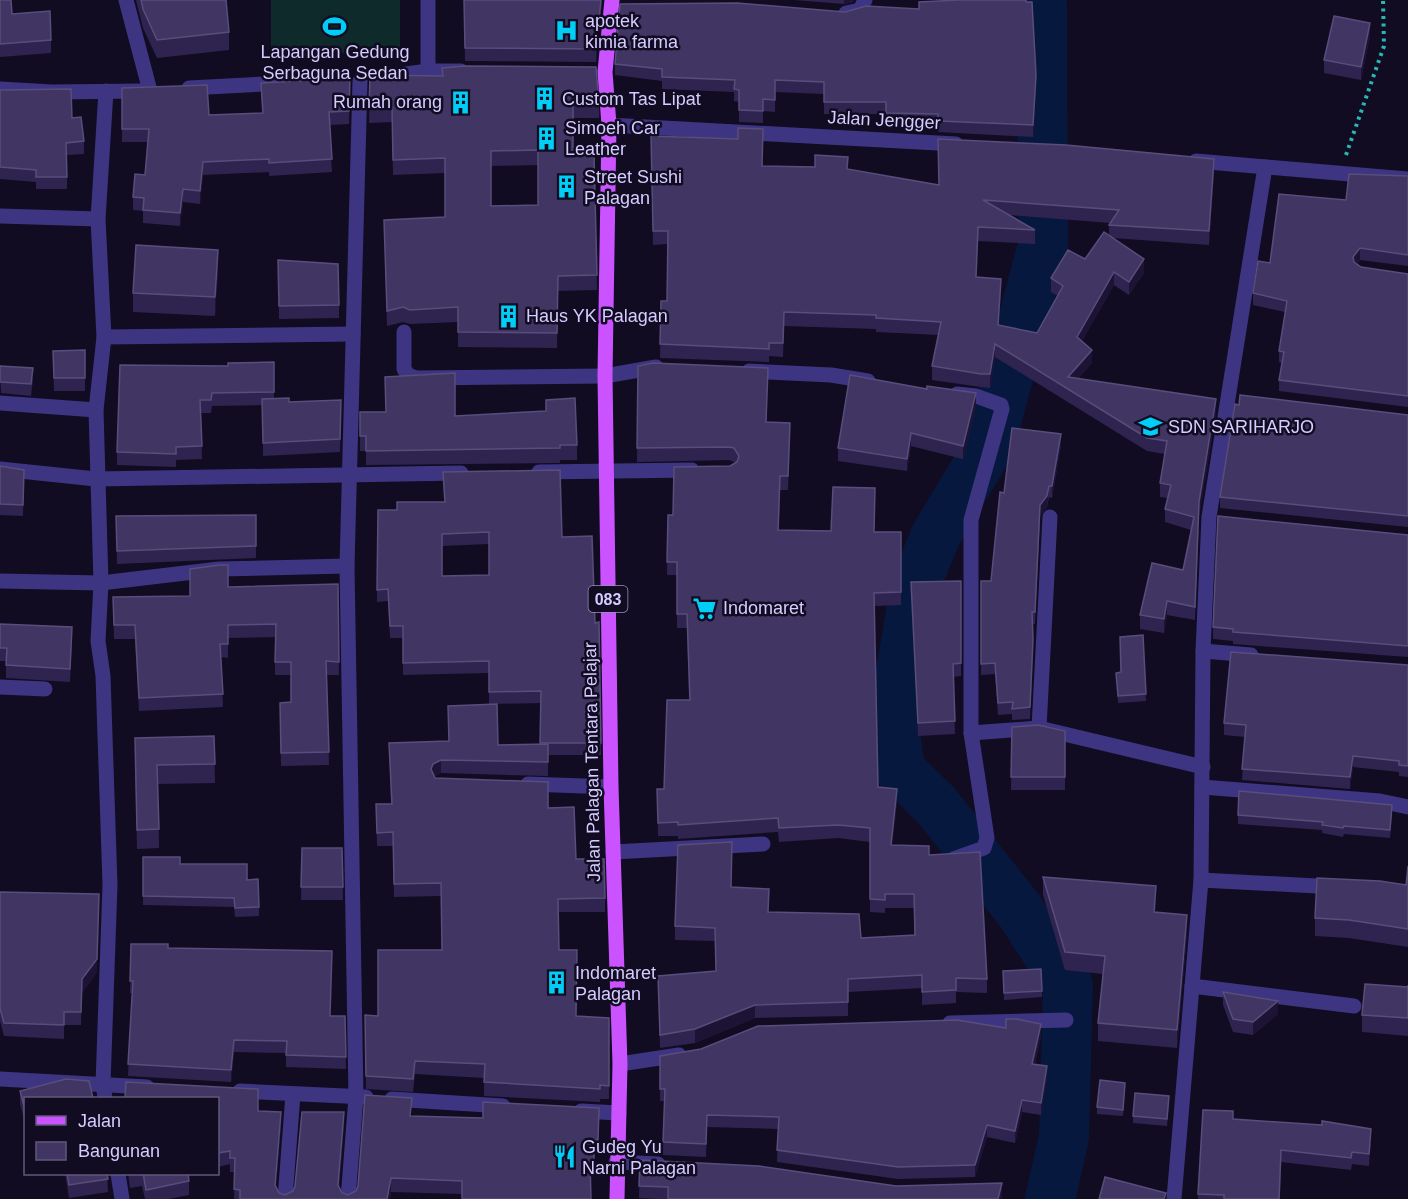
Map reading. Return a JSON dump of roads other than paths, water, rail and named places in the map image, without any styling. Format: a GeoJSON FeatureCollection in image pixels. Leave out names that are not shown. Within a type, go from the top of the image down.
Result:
{"type":"FeatureCollection","features":[{"type":"Feature","properties":{"kind":"main road","name":"Jalan Palagan Tentara Pelajar"},"geometry":{"type":"LineString","coordinates":[[616,4],[599,72],[609,125],[605,376],[611,787],[620,1064],[616,1162],[617,1199]]}},
{"type":"Feature","properties":{"kind":"street"},"geometry":{"type":"LineString","coordinates":[[126,0],[161,90]]}},
{"type":"Feature","properties":{"kind":"street"},"geometry":{"type":"LineString","coordinates":[[428,0],[428,71]]}},
{"type":"Feature","properties":{"kind":"street"},"geometry":{"type":"LineString","coordinates":[[834,13],[860,10],[865,0]]}},
{"type":"Feature","properties":{"kind":"street"},"geometry":{"type":"LineString","coordinates":[[348,1199],[356,1097],[347,566],[353,334],[354,81],[428,71],[475,71]]}},
{"type":"Feature","properties":{"kind":"street"},"geometry":{"type":"LineString","coordinates":[[0,89],[161,90],[298,82]]}},
{"type":"Feature","properties":{"kind":"street"},"geometry":{"type":"LineString","coordinates":[[104,1091],[110,885],[103,676],[98,641],[101,583],[96,479],[96,410],[104,337],[98,219],[106,91]]}},
{"type":"Feature","properties":{"kind":"street","name":"Jalan Jengger"},"geometry":{"type":"LineString","coordinates":[[609,125],[977,145]]}},
{"type":"Feature","properties":{"kind":"street"},"geometry":{"type":"LineString","coordinates":[[1185,160],[1338,175],[1408,179]]}},
{"type":"Feature","properties":{"kind":"street"},"geometry":{"type":"LineString","coordinates":[[1174,1199],[1201,880],[1203,651],[1215,518],[1265,167]]}},
{"type":"Feature","properties":{"kind":"street"},"geometry":{"type":"LineString","coordinates":[[0,216],[98,219]]}},
{"type":"Feature","properties":{"kind":"street"},"geometry":{"type":"LineString","coordinates":[[404,332],[404,369],[408,375],[417,378],[605,376],[652,367],[676,368]]}},
{"type":"Feature","properties":{"kind":"street"},"geometry":{"type":"LineString","coordinates":[[104,337],[353,334]]}},
{"type":"Feature","properties":{"kind":"street"},"geometry":{"type":"LineString","coordinates":[[735,371],[831,375],[887,384]]}},
{"type":"Feature","properties":{"kind":"street"},"geometry":{"type":"LineString","coordinates":[[945,393],[976,396],[1001,405],[971,520],[971,733],[987,827],[984,848],[950,859]]}},
{"type":"Feature","properties":{"kind":"street"},"geometry":{"type":"LineString","coordinates":[[0,403],[96,410]]}},
{"type":"Feature","properties":{"kind":"street"},"geometry":{"type":"LineString","coordinates":[[0,469],[96,479],[478,472]]}},
{"type":"Feature","properties":{"kind":"street"},"geometry":{"type":"LineString","coordinates":[[525,472],[707,470]]}},
{"type":"Feature","properties":{"kind":"street"},"geometry":{"type":"LineString","coordinates":[[1039,728],[1050,517]]}},
{"type":"Feature","properties":{"kind":"street"},"geometry":{"type":"LineString","coordinates":[[0,581],[101,583],[219,569],[347,566]]}},
{"type":"Feature","properties":{"kind":"street"},"geometry":{"type":"LineString","coordinates":[[1203,651],[1271,657]]}},
{"type":"Feature","properties":{"kind":"street"},"geometry":{"type":"LineString","coordinates":[[0,687],[45,689]]}},
{"type":"Feature","properties":{"kind":"street"},"geometry":{"type":"LineString","coordinates":[[971,733],[1039,728],[1203,767]]}},
{"type":"Feature","properties":{"kind":"street"},"geometry":{"type":"LineString","coordinates":[[512,784],[611,787]]}},
{"type":"Feature","properties":{"kind":"street"},"geometry":{"type":"LineString","coordinates":[[1202,787],[1380,801],[1408,807]]}},
{"type":"Feature","properties":{"kind":"street"},"geometry":{"type":"LineString","coordinates":[[613,852],[763,844]]}},
{"type":"Feature","properties":{"kind":"street"},"geometry":{"type":"LineString","coordinates":[[1201,880],[1350,888]]}},
{"type":"Feature","properties":{"kind":"street"},"geometry":{"type":"LineString","coordinates":[[1192,986],[1354,1006]]}},
{"type":"Feature","properties":{"kind":"street"},"geometry":{"type":"LineString","coordinates":[[935,1023],[1066,1020]]}},
{"type":"Feature","properties":{"kind":"street"},"geometry":{"type":"LineString","coordinates":[[620,1064],[698,1052]]}},
{"type":"Feature","properties":{"kind":"street"},"geometry":{"type":"LineString","coordinates":[[0,1079],[104,1091],[162,1087]]}},
{"type":"Feature","properties":{"kind":"street"},"geometry":{"type":"LineString","coordinates":[[221,1090],[523,1107]]}},
{"type":"Feature","properties":{"kind":"street"},"geometry":{"type":"LineString","coordinates":[[285,1199],[293,1094]]}},
{"type":"Feature","properties":{"kind":"street"},"geometry":{"type":"LineString","coordinates":[[571,1110],[619,1113]]}},
{"type":"Feature","properties":{"kind":"street"},"geometry":{"type":"LineString","coordinates":[[616,1162],[670,1164]]}},
{"type":"Feature","properties":{"kind":"street"},"geometry":{"type":"LineString","coordinates":[[118,1175],[122,1199]]}},
{"type":"Feature","properties":{"kind":"waterway"},"geometry":{"type":"LineString","coordinates":[[1042,0],[1043,245],[990,445],[936,535],[916,583],[893,718],[900,770],[936,805],[1020,911],[1068,985],[1064,1137],[1050,1199]]}},
{"type":"Feature","properties":{"kind":"place","name":"Lapangan Gedung Serbaguna Sedan"},"geometry":{"type":"Point","coordinates":[335,26]}},
{"type":"Feature","properties":{"kind":"place","name":"apotek kimia farma"},"geometry":{"type":"Point","coordinates":[567,31]}},
{"type":"Feature","properties":{"kind":"place","name":"Custom Tas Lipat"},"geometry":{"type":"Point","coordinates":[544,99]}},
{"type":"Feature","properties":{"kind":"place","name":"Rumah orang"},"geometry":{"type":"Point","coordinates":[460,102]}},
{"type":"Feature","properties":{"kind":"place","name":"Simoeh Car Leather"},"geometry":{"type":"Point","coordinates":[547,138]}},
{"type":"Feature","properties":{"kind":"place","name":"Street Sushi Palagan"},"geometry":{"type":"Point","coordinates":[566,187]}},
{"type":"Feature","properties":{"kind":"place","name":"Haus YK Palagan"},"geometry":{"type":"Point","coordinates":[508,316]}},
{"type":"Feature","properties":{"kind":"place","name":"SDN SARIHARJO"},"geometry":{"type":"Point","coordinates":[1150,427]}},
{"type":"Feature","properties":{"kind":"place","name":"Indomaret"},"geometry":{"type":"Point","coordinates":[705,608]}},
{"type":"Feature","properties":{"kind":"place","name":"Indomaret Palagan"},"geometry":{"type":"Point","coordinates":[557,983]}},
{"type":"Feature","properties":{"kind":"place","name":"Gudeg Yu Narni Palagan"},"geometry":{"type":"Point","coordinates":[564,1157]}}]}
